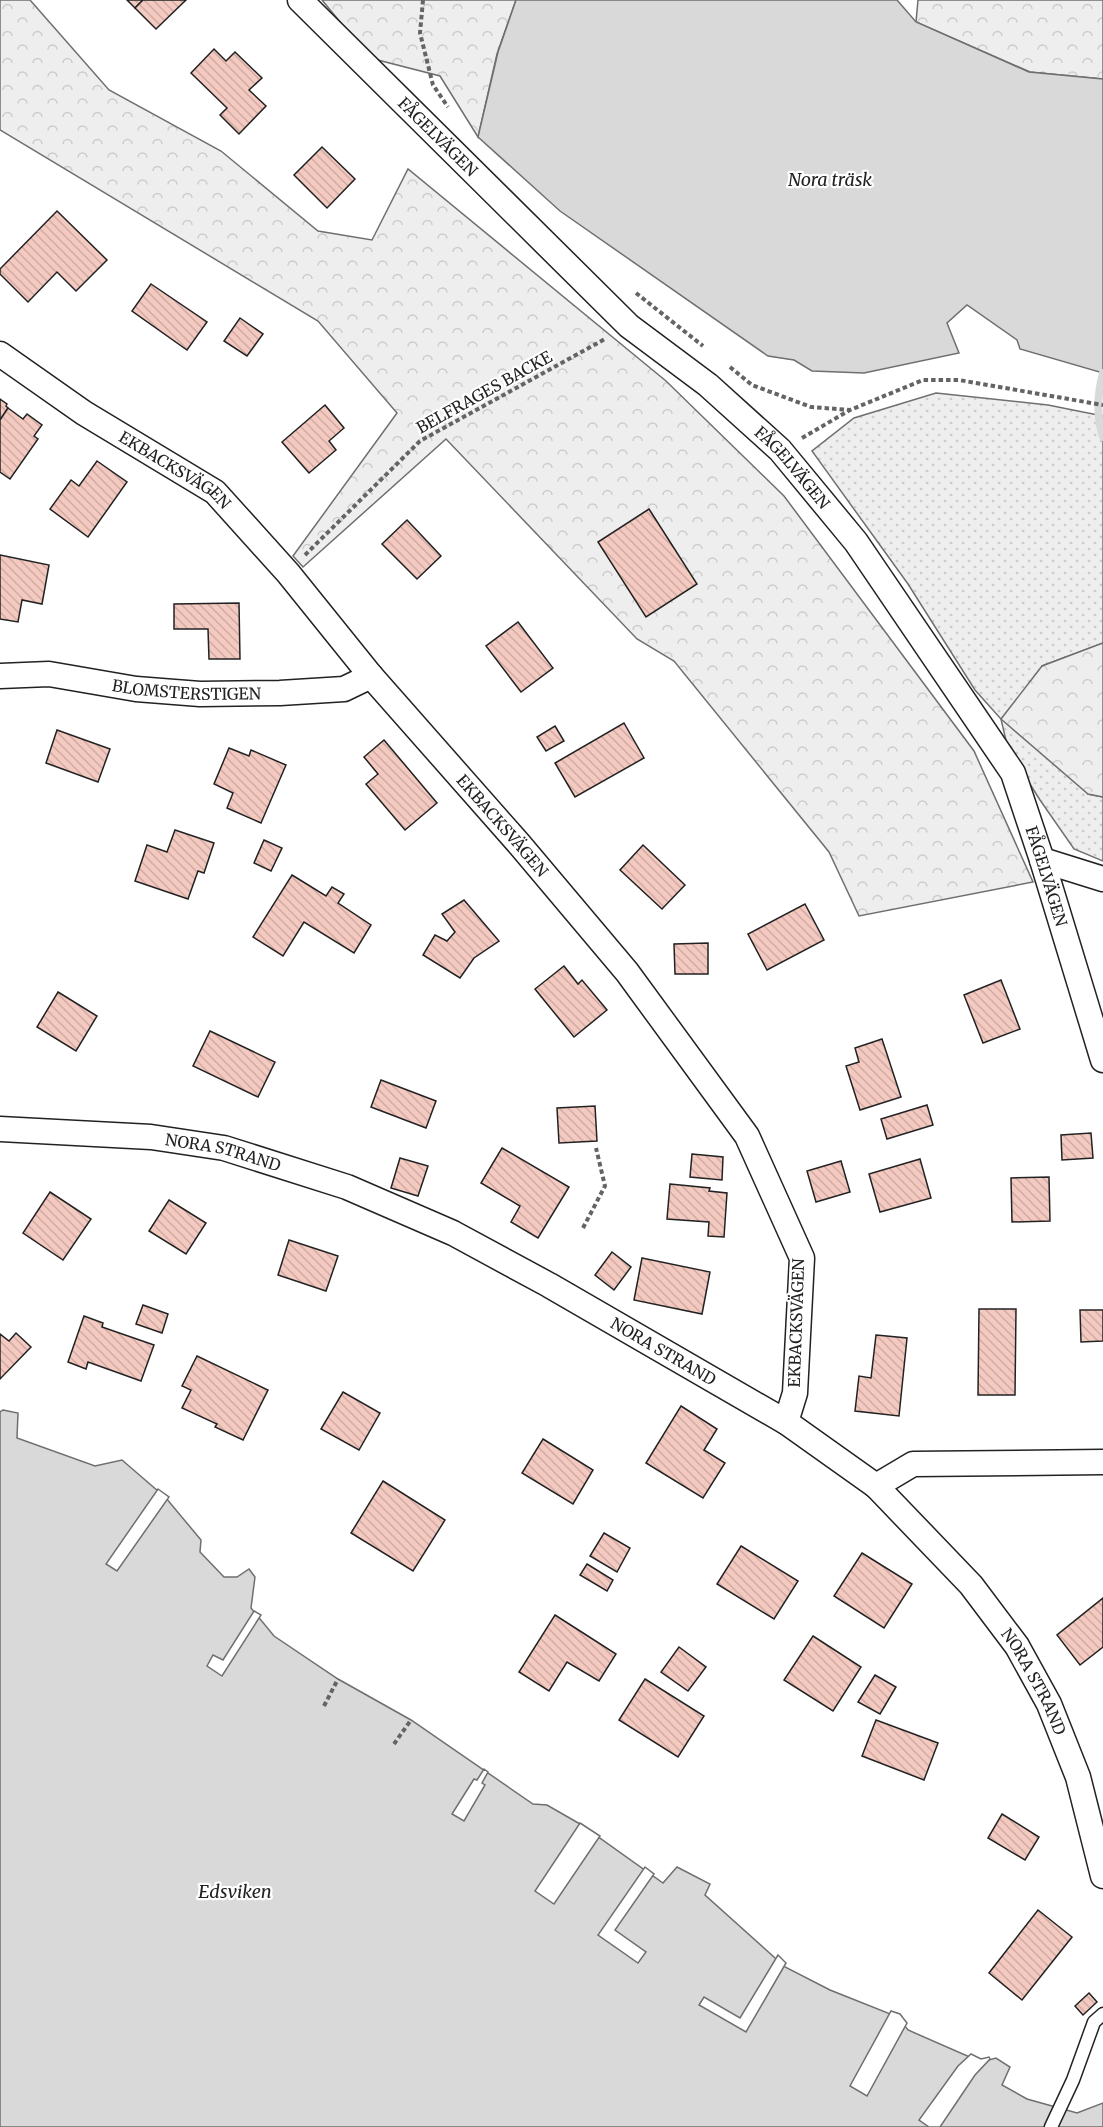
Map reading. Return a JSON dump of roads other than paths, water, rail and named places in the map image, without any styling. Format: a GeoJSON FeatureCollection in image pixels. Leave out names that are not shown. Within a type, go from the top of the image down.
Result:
{"type":"FeatureCollection","features":[{"type":"Feature","properties":{"kind":"street","name":"FÅGELVÄGEN"},"geometry":{"type":"LineString","coordinates":[[300,0],[629,326],[708,385],[780,450],[856,542],[1013,773],[1103,1060]]}},
{"type":"Feature","properties":{"kind":"street","name":"EKBACKSVÄGEN"},"geometry":{"type":"LineString","coordinates":[[0,354],[84,413],[215,492],[288,573],[372,676],[520,845],[627,972],[747,1136],[802,1258],[795,1393],[786,1422]]}},
{"type":"Feature","properties":{"kind":"street","name":"BLOMSTERSTIGEN"},"geometry":{"type":"LineString","coordinates":[[0,676],[49,674],[136,689],[200,693],[280,693],[344,689],[372,676]]}},
{"type":"Feature","properties":{"kind":"street"},"geometry":{"type":"LineString","coordinates":[[1042,860],[1103,879]]}},
{"type":"Feature","properties":{"kind":"street","name":"NORA STRAND"},"geometry":{"type":"LineString","coordinates":[[0,1129],[151,1137],[224,1148],[347,1187],[453,1233],[539,1279],[786,1422],[876,1486],[971,1585],[1017,1646],[1049,1704],[1078,1777],[1103,1876]]}},
{"type":"Feature","properties":{"kind":"street"},"geometry":{"type":"LineString","coordinates":[[876,1486],[913,1464],[1103,1462]]}},
{"type":"Feature","properties":{"kind":"lane"},"geometry":{"type":"LineString","coordinates":[[1051,2127],[1073,2080],[1094,2022],[1103,2014]]}},
{"type":"Feature","properties":{"kind":"water","name":"Nora träsk"},"geometry":{"type":"Polygon","coordinates":[[[516,0],[897,0],[916,22],[1029,72],[1103,79],[1103,373],[1020,349],[1017,340],[967,305],[947,323],[959,353],[864,373],[812,371],[794,360],[768,356],[560,211],[478,137],[498,52],[516,0]]]}},
{"type":"Feature","properties":{"kind":"water","name":"Edsviken"},"geometry":{"type":"Polygon","coordinates":[[[3,1410],[18,1413],[17,1438],[95,1466],[122,1460],[166,1498],[201,1540],[200,1552],[224,1577],[237,1577],[249,1569],[255,1577],[251,1608],[274,1636],[338,1679],[411,1720],[533,1804],[547,1805],[580,1824],[663,1883],[677,1867],[710,1884],[705,1895],[785,1967],[830,1990],[898,2017],[908,2030],[981,2062],[996,2058],[1010,2067],[1002,2085],[1027,2099],[1077,2113],[1103,2103],[1103,2127],[0,2127],[0,1412],[3,1410]]]}},
{"type":"Feature","properties":{"kind":"waterway"},"geometry":{"type":"LineString","coordinates":[[1103,373],[1098,405],[1103,437]]}}]}
